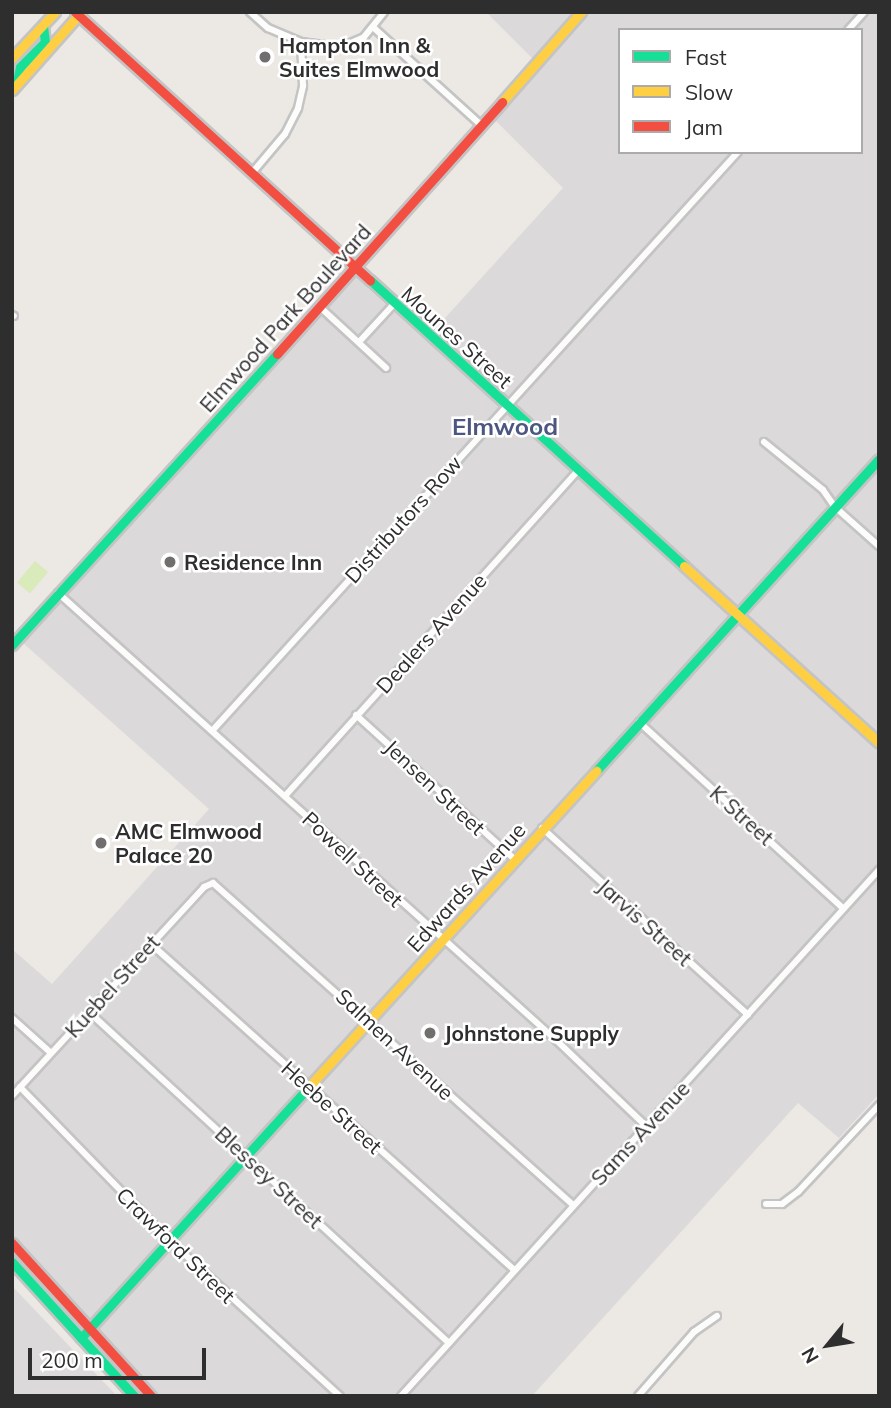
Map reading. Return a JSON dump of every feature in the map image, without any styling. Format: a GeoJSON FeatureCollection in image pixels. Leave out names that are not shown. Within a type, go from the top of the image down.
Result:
{"type":"FeatureCollection","features":[{"type":"Feature","properties":{"kind":"main road"},"geometry":{"type":"LineString","coordinates":[[12,58],[55,12]]}},
{"type":"Feature","properties":{"kind":"main road","name":"Elmwood Park Boulevard"},"geometry":{"type":"LineString","coordinates":[[12,645],[320,307],[582,12]]}},
{"type":"Feature","properties":{"kind":"main road"},"geometry":{"type":"LineString","coordinates":[[14,88],[78,13]]}},
{"type":"Feature","properties":{"kind":"main road","name":"Mounes Street"},"geometry":{"type":"LineString","coordinates":[[78,13],[394,304],[879,743]]}},
{"type":"Feature","properties":{"kind":"main road"},"geometry":{"type":"LineString","coordinates":[[14,88],[20,67],[45,41],[43,25]]}},
{"type":"Feature","properties":{"kind":"main road","name":"Edwards Avenue"},"geometry":{"type":"LineString","coordinates":[[81,1338],[879,459]]}},
{"type":"Feature","properties":{"kind":"main road"},"geometry":{"type":"LineString","coordinates":[[12,1243],[151,1396]]}},
{"type":"Feature","properties":{"kind":"main road"},"geometry":{"type":"LineString","coordinates":[[12,1262],[134,1396]]}},
{"type":"Feature","properties":{"kind":"street"},"geometry":{"type":"LineString","coordinates":[[250,12],[268,28],[301,42],[341,47],[364,37],[374,28],[384,12]]}},
{"type":"Feature","properties":{"kind":"street"},"geometry":{"type":"LineString","coordinates":[[850,28],[864,12]]}},
{"type":"Feature","properties":{"kind":"street"},"geometry":{"type":"LineString","coordinates":[[374,28],[480,124]]}},
{"type":"Feature","properties":{"kind":"street"},"geometry":{"type":"LineString","coordinates":[[252,173],[285,134],[298,108],[303,86],[301,42]]}},
{"type":"Feature","properties":{"kind":"street","name":"Distributors Row"},"geometry":{"type":"LineString","coordinates":[[212,731],[736,154]]}},
{"type":"Feature","properties":{"kind":"street"},"geometry":{"type":"LineString","coordinates":[[359,342],[394,304]]}},
{"type":"Feature","properties":{"kind":"street"},"geometry":{"type":"LineString","coordinates":[[320,307],[386,368]]}},
{"type":"Feature","properties":{"kind":"street"},"geometry":{"type":"LineString","coordinates":[[764,442],[823,490],[835,507],[879,546]]}},
{"type":"Feature","properties":{"kind":"street","name":"Dealers Avenue"},"geometry":{"type":"LineString","coordinates":[[285,796],[578,471]]}},
{"type":"Feature","properties":{"kind":"street","name":"Powell Street"},"geometry":{"type":"LineString","coordinates":[[58,593],[646,1126]]}},
{"type":"Feature","properties":{"kind":"street","name":"Jensen Street"},"geometry":{"type":"LineString","coordinates":[[356,715],[514,859]]}},
{"type":"Feature","properties":{"kind":"street","name":"K Street"},"geometry":{"type":"LineString","coordinates":[[639,722],[844,909]]}},
{"type":"Feature","properties":{"kind":"street","name":"Jarvis Street"},"geometry":{"type":"LineString","coordinates":[[542,828],[748,1015]]}},
{"type":"Feature","properties":{"kind":"street","name":"Sams Avenue"},"geometry":{"type":"LineString","coordinates":[[401,1396],[879,870]]}},
{"type":"Feature","properties":{"kind":"street","name":"Kuebel Street"},"geometry":{"type":"LineString","coordinates":[[12,1096],[204,887],[208,883],[215,884]]}},
{"type":"Feature","properties":{"kind":"street","name":"Salmen Avenue"},"geometry":{"type":"LineString","coordinates":[[215,884],[573,1205]]}},
{"type":"Feature","properties":{"kind":"street","name":"Heebe Street"},"geometry":{"type":"LineString","coordinates":[[151,944],[514,1270]]}},
{"type":"Feature","properties":{"kind":"street","name":"Blessey Street"},"geometry":{"type":"LineString","coordinates":[[89,1012],[449,1343]]}},
{"type":"Feature","properties":{"kind":"street"},"geometry":{"type":"LineString","coordinates":[[12,1018],[51,1053]]}},
{"type":"Feature","properties":{"kind":"street","name":"Crawford Street"},"geometry":{"type":"LineString","coordinates":[[20,1087],[169,1240],[340,1396]]}},
{"type":"Feature","properties":{"kind":"street"},"geometry":{"type":"LineString","coordinates":[[766,1204],[782,1204],[798,1192],[879,1105]]}},
{"type":"Feature","properties":{"kind":"street"},"geometry":{"type":"LineString","coordinates":[[638,1396],[694,1332],[717,1316]]}},
{"type":"Feature","properties":{"kind":"shaded area"},"geometry":{"type":"Polygon","coordinates":[[[486,12],[879,12],[879,1094],[839,1138],[798,1103],[532,1396],[157,1396],[12,1235],[12,949],[52,984],[209,809],[22,642],[353,275],[425,340],[563,188],[494,119],[540,66],[486,12]]]}},
{"type":"Feature","properties":{"kind":"shaded area"},"geometry":{"type":"Polygon","coordinates":[[[12,1286],[117,1396],[12,1396],[12,1286]]]}},
{"type":"Feature","properties":{"kind":"green space"},"geometry":{"type":"Polygon","coordinates":[[[35,561],[48,572],[30,593],[17,582],[35,561]]]}},
{"type":"Feature","properties":{"kind":"traffic: fast"},"geometry":{"type":"LineString","coordinates":[[17,82],[20,67],[45,42],[43,25]]}},
{"type":"Feature","properties":{"kind":"traffic: fast"},"geometry":{"type":"LineString","coordinates":[[370,280],[684,566]]}},
{"type":"Feature","properties":{"kind":"traffic: fast"},"geometry":{"type":"LineString","coordinates":[[12,645],[277,354]]}},
{"type":"Feature","properties":{"kind":"traffic: fast"},"geometry":{"type":"LineString","coordinates":[[596,771],[879,459]]}},
{"type":"Feature","properties":{"kind":"traffic: fast"},"geometry":{"type":"LineString","coordinates":[[81,1338],[305,1091]]}},
{"type":"Feature","properties":{"kind":"traffic: fast"},"geometry":{"type":"LineString","coordinates":[[12,1262],[134,1396]]}},
{"type":"Feature","properties":{"kind":"traffic: slow"},"geometry":{"type":"LineString","coordinates":[[12,58],[55,12]]}},
{"type":"Feature","properties":{"kind":"traffic: slow"},"geometry":{"type":"LineString","coordinates":[[12,90],[81,12]]}},
{"type":"Feature","properties":{"kind":"traffic: slow"},"geometry":{"type":"LineString","coordinates":[[502,102],[581,12]]}},
{"type":"Feature","properties":{"kind":"traffic: slow"},"geometry":{"type":"LineString","coordinates":[[684,566],[879,743]]}},
{"type":"Feature","properties":{"kind":"traffic: slow"},"geometry":{"type":"LineString","coordinates":[[305,1091],[596,771]]}},
{"type":"Feature","properties":{"kind":"traffic: jam"},"geometry":{"type":"LineString","coordinates":[[75,12],[370,280]]}},
{"type":"Feature","properties":{"kind":"traffic: jam"},"geometry":{"type":"LineString","coordinates":[[277,354],[502,102]]}},
{"type":"Feature","properties":{"kind":"traffic: jam"},"geometry":{"type":"LineString","coordinates":[[12,1243],[151,1396]]}},
{"type":"Feature","properties":{"kind":"place","name":"Hampton Inn & Suites Elmwood"},"geometry":{"type":"Point","coordinates":[265,57]}},
{"type":"Feature","properties":{"kind":"place","name":"Residence Inn"},"geometry":{"type":"Point","coordinates":[170,562]}},
{"type":"Feature","properties":{"kind":"place","name":"AMC Elmwood Palace 20"},"geometry":{"type":"Point","coordinates":[101,843]}},
{"type":"Feature","properties":{"kind":"place","name":"Johnstone Supply"},"geometry":{"type":"Point","coordinates":[430,1033]}},
{"type":"Feature","properties":{"kind":"district","name":"Elmwood"},"geometry":{"type":"Point","coordinates":[505,427]}}]}
